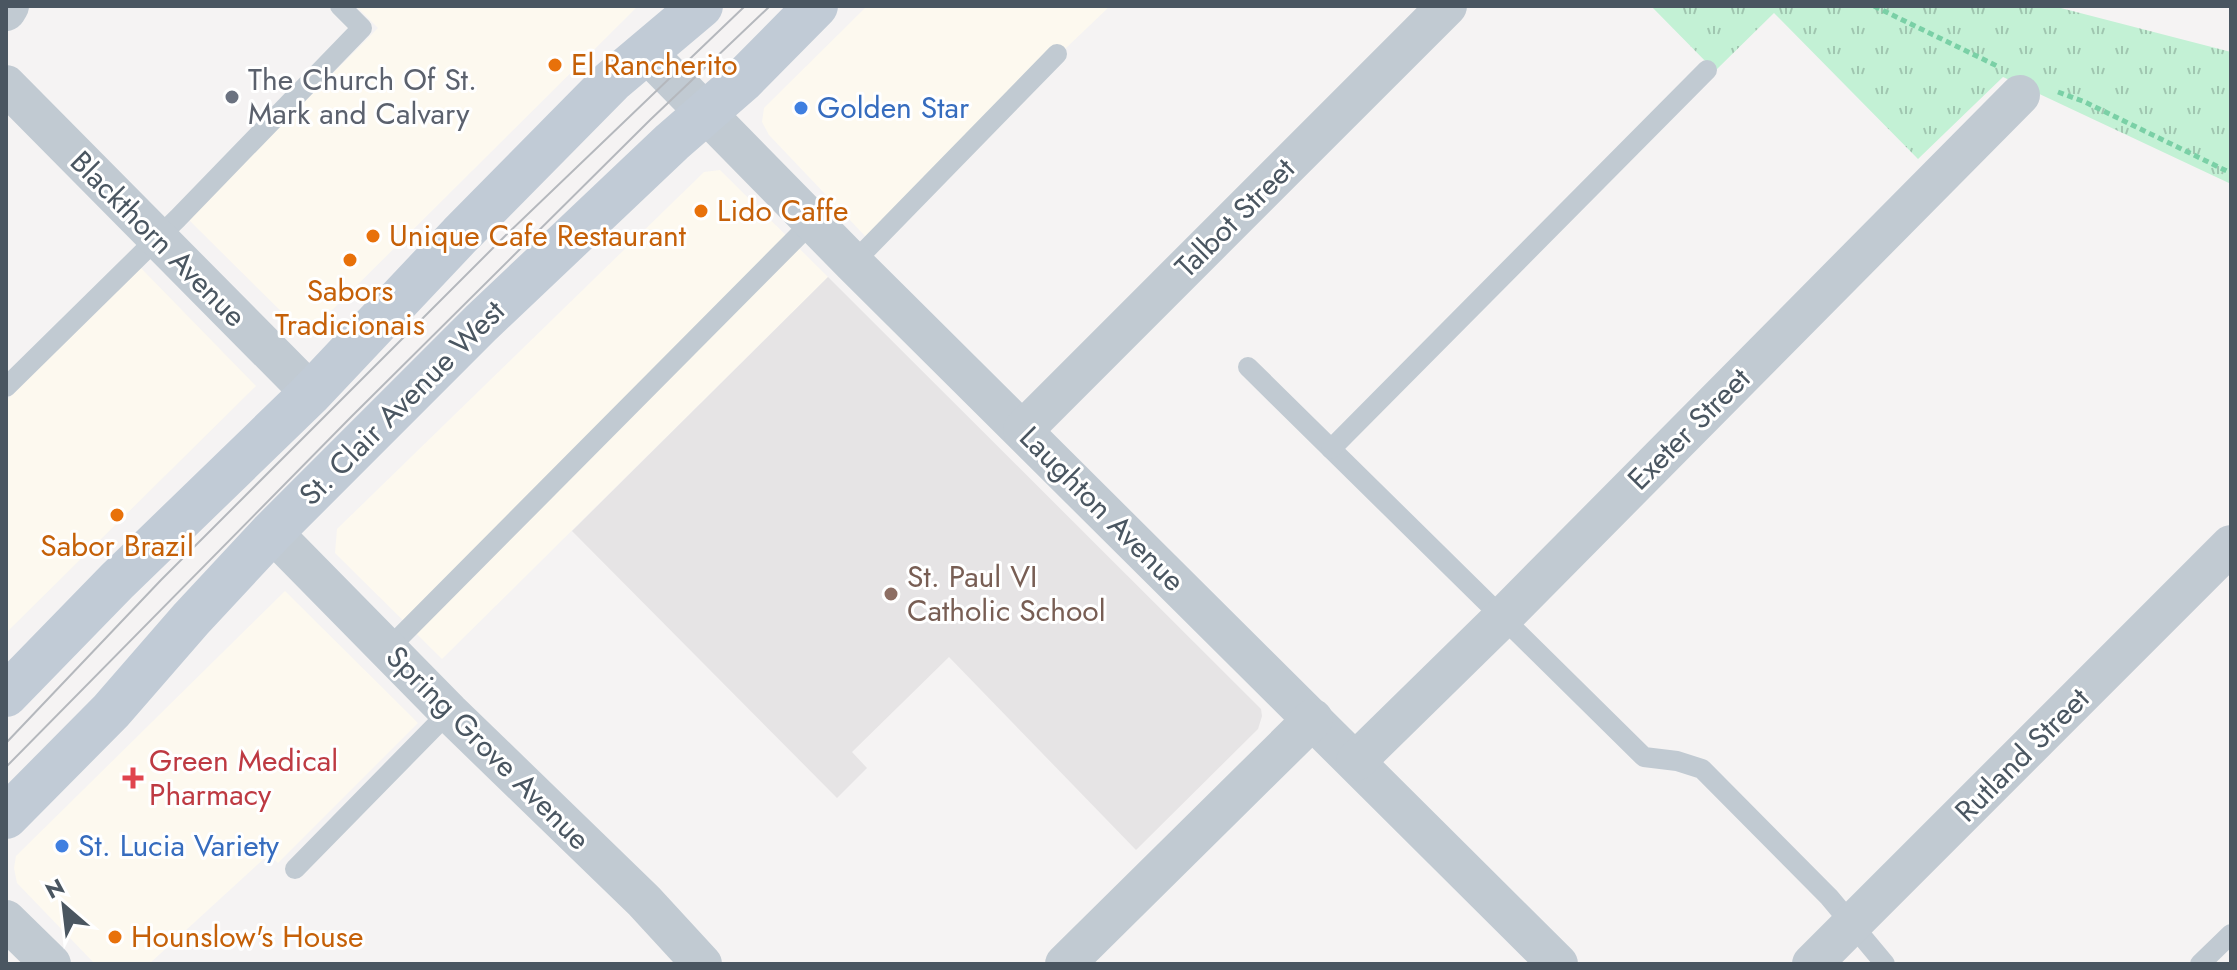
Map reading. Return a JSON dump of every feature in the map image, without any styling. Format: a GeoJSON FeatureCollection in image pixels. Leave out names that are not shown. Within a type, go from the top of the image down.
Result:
{"type":"FeatureCollection","features":[{"type":"Feature","properties":{"kind":"main road"},"geometry":{"type":"LineString","coordinates":[[6,695],[117,581],[311,393],[601,92],[701,6]]}},
{"type":"Feature","properties":{"kind":"main road","name":"St. Clair Avenue West"},"geometry":{"type":"LineString","coordinates":[[6,817],[111,711],[272,532],[481,323],[705,111],[742,81],[816,6]]}},
{"type":"Feature","properties":{"kind":"street","name":"Talbot Street"},"geometry":{"type":"LineString","coordinates":[[1023,430],[1447,6]]}},
{"type":"Feature","properties":{"kind":"street","name":"Laughton Avenue"},"geometry":{"type":"LineString","coordinates":[[647,53],[853,263],[1558,964]]}},
{"type":"Feature","properties":{"kind":"street","name":"Blackthorn Avenue"},"geometry":{"type":"LineString","coordinates":[[6,85],[311,393]]}},
{"type":"Feature","properties":{"kind":"street","name":"Exeter Street"},"geometry":{"type":"LineString","coordinates":[[1356,761],[1502,618],[2020,95]]}},
{"type":"Feature","properties":{"kind":"street","name":"Spring Grove Avenue"},"geometry":{"type":"LineString","coordinates":[[272,532],[449,712],[644,901],[702,964]]}},
{"type":"Feature","properties":{"kind":"street","name":"Rutland Street"},"geometry":{"type":"LineString","coordinates":[[1812,964],[2231,545]]}},
{"type":"Feature","properties":{"kind":"street"},"geometry":{"type":"LineString","coordinates":[[1065,964],[1313,719]]}},
{"type":"Feature","properties":{"kind":"street"},"geometry":{"type":"LineString","coordinates":[[6,920],[51,964]]}},
{"type":"Feature","properties":{"kind":"lane"},"geometry":{"type":"LineString","coordinates":[[6,387],[157,239],[362,28],[340,6]]}},
{"type":"Feature","properties":{"kind":"lane"},"geometry":{"type":"LineString","coordinates":[[853,263],[1057,54]]}},
{"type":"Feature","properties":{"kind":"lane"},"geometry":{"type":"LineString","coordinates":[[1331,449],[1707,70]]}},
{"type":"Feature","properties":{"kind":"lane"},"geometry":{"type":"LineString","coordinates":[[388,649],[813,221]]}},
{"type":"Feature","properties":{"kind":"lane"},"geometry":{"type":"LineString","coordinates":[[1248,367],[1644,757],[1677,761],[1702,769],[1829,897],[1885,964]]}},
{"type":"Feature","properties":{"kind":"lane"},"geometry":{"type":"LineString","coordinates":[[295,869],[449,712]]}},
{"type":"Feature","properties":{"kind":"lane"},"geometry":{"type":"LineString","coordinates":[[2200,964],[2231,934]]}},
{"type":"Feature","properties":{"kind":"shaded area"},"geometry":{"type":"Polygon","coordinates":[[[356,6],[638,6],[318,324],[304,334],[188,219],[378,28],[356,6]]]}},
{"type":"Feature","properties":{"kind":"shaded area"},"geometry":{"type":"Polygon","coordinates":[[[867,6],[1110,6],[867,238],[769,135],[762,122],[764,108],[867,6]]]}},
{"type":"Feature","properties":{"kind":"shaded area"},"geometry":{"type":"Polygon","coordinates":[[[720,170],[828,277],[442,659],[335,553],[337,529],[704,172],[720,170]]]}},
{"type":"Feature","properties":{"kind":"shaded area"},"geometry":{"type":"Polygon","coordinates":[[[141,268],[256,386],[6,633],[6,401],[141,268]]]}},
{"type":"Feature","properties":{"kind":"shaded area","name":"St. Paul VI Catholic School"},"geometry":{"type":"Polygon","coordinates":[[[828,277],[1261,709],[1258,729],[1136,850],[949,657],[852,752],[867,768],[837,798],[572,531],[828,277]]]}},
{"type":"Feature","properties":{"kind":"shaded area"},"geometry":{"type":"Polygon","coordinates":[[[285,591],[418,723],[278,863],[269,854],[149,964],[95,964],[17,883],[14,868],[16,856],[285,591]]]}},
{"type":"Feature","properties":{"kind":"green space"},"geometry":{"type":"Polygon","coordinates":[[[1651,6],[2053,6],[2231,52],[2231,184],[2003,77],[1918,159],[1774,13],[1715,71],[1651,6]]]}},
{"type":"Feature","properties":{"kind":"tram line"},"geometry":{"type":"LineString","coordinates":[[6,743],[161,580],[505,236],[745,6]]}},
{"type":"Feature","properties":{"kind":"tram line"},"geometry":{"type":"LineString","coordinates":[[6,767],[350,418],[650,120],[770,6]]}},
{"type":"Feature","properties":{"kind":"place","name":"El Rancherito"},"geometry":{"type":"Point","coordinates":[555,65]}},
{"type":"Feature","properties":{"kind":"place","name":"The Church Of St. Mark and Calvary"},"geometry":{"type":"Point","coordinates":[232,97]}},
{"type":"Feature","properties":{"kind":"place","name":"Golden Star"},"geometry":{"type":"Point","coordinates":[801,108]}},
{"type":"Feature","properties":{"kind":"place","name":"Lido Caffe"},"geometry":{"type":"Point","coordinates":[701,211]}},
{"type":"Feature","properties":{"kind":"place","name":"Unique Cafe Restaurant"},"geometry":{"type":"Point","coordinates":[373,236]}},
{"type":"Feature","properties":{"kind":"place","name":"Sabors Tradicionais"},"geometry":{"type":"Point","coordinates":[350,260]}},
{"type":"Feature","properties":{"kind":"place","name":"Sabor Brazil"},"geometry":{"type":"Point","coordinates":[117,515]}},
{"type":"Feature","properties":{"kind":"place","name":"St. Paul VI Catholic School"},"geometry":{"type":"Point","coordinates":[891,594]}},
{"type":"Feature","properties":{"kind":"place","name":"Green Medical Pharmacy"},"geometry":{"type":"Point","coordinates":[133,778]}},
{"type":"Feature","properties":{"kind":"place","name":"St. Lucia Variety"},"geometry":{"type":"Point","coordinates":[62,846]}},
{"type":"Feature","properties":{"kind":"place","name":"Hounslow's House"},"geometry":{"type":"Point","coordinates":[115,937]}}]}
